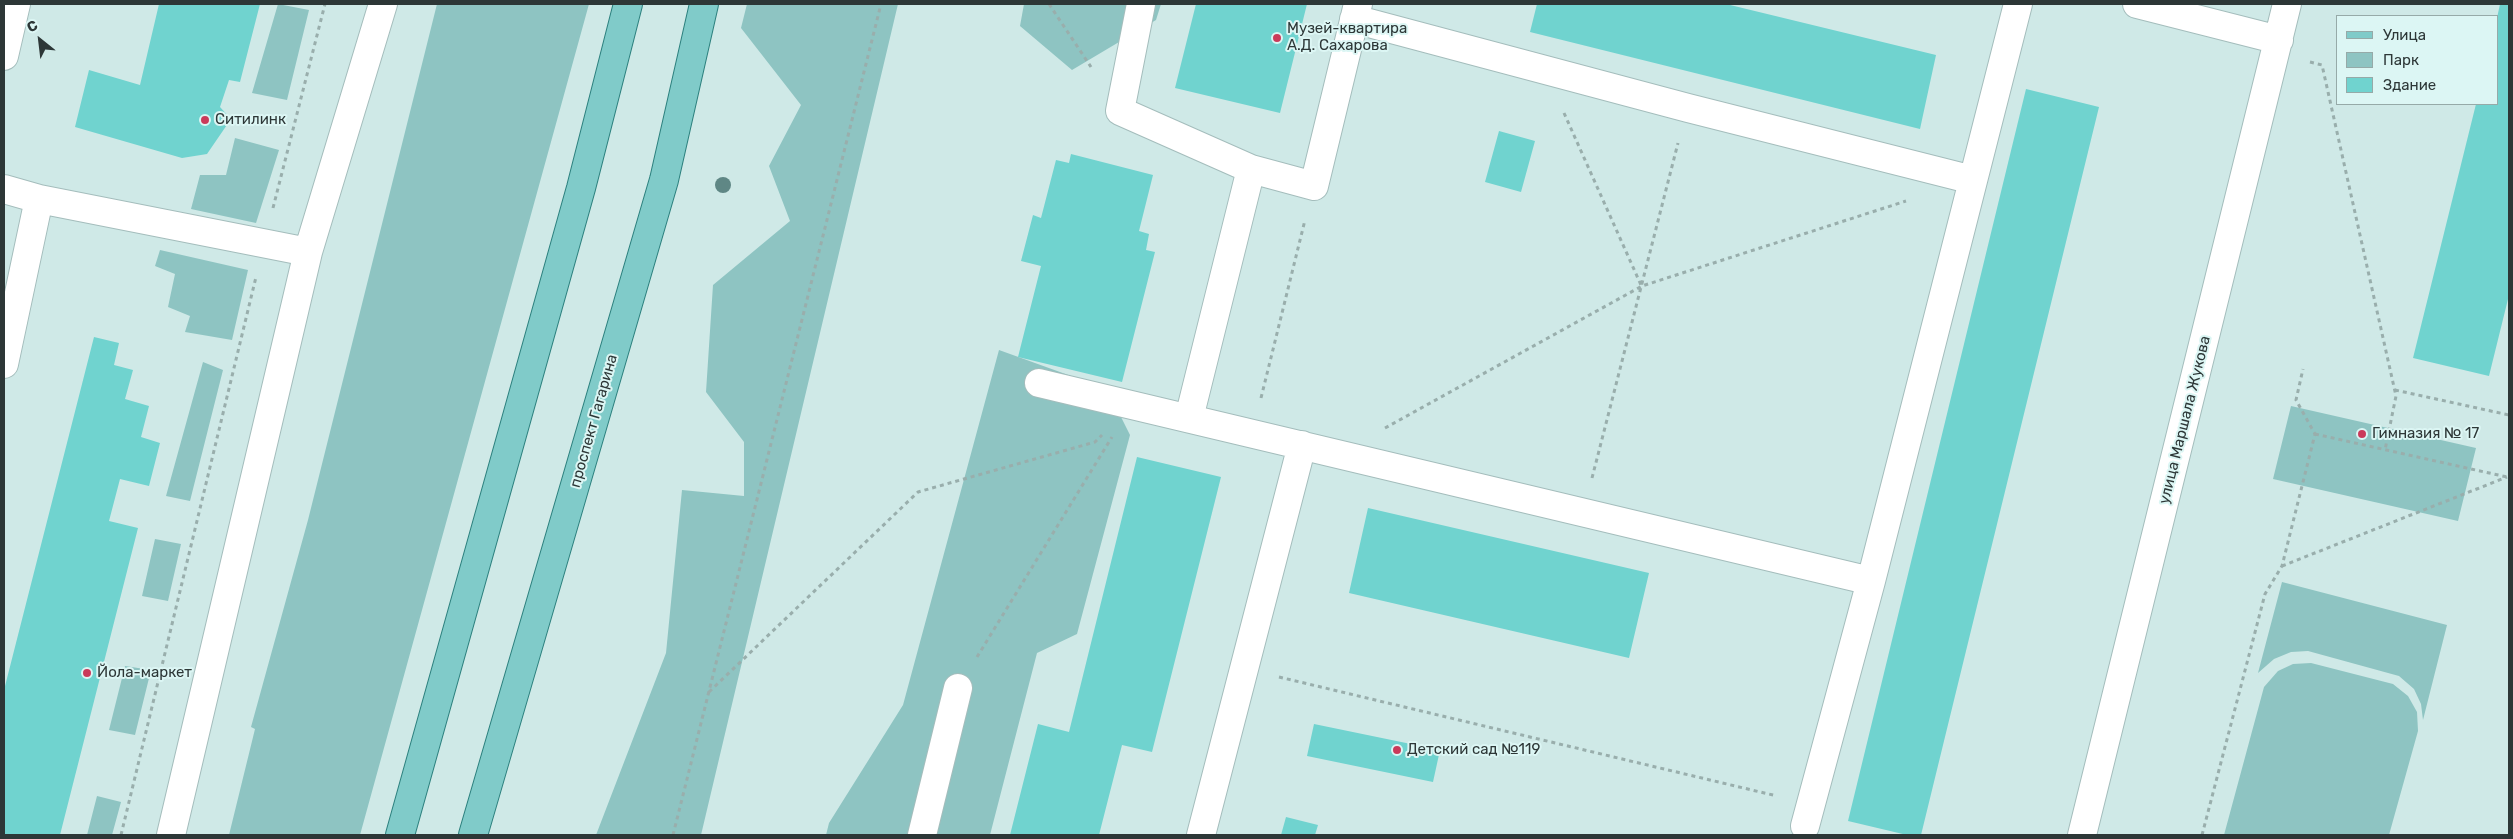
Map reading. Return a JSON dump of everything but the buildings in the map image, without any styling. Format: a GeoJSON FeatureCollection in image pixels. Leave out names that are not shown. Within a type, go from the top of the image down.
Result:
{"type":"FeatureCollection","features":[{"type":"Feature","properties":{"kind":"main road"},"geometry":{"type":"LineString","coordinates":[[400,835],[582,188],[628,4]]}},
{"type":"Feature","properties":{"kind":"main road","name":"проспект Гагарина"},"geometry":{"type":"LineString","coordinates":[[473,835],[664,180],[704,4]]}},
{"type":"Feature","properties":{"kind":"street"},"geometry":{"type":"LineString","coordinates":[[4,56],[16,4]]}},
{"type":"Feature","properties":{"kind":"street"},"geometry":{"type":"LineString","coordinates":[[171,835],[308,252],[383,4]]}},
{"type":"Feature","properties":{"kind":"street"},"geometry":{"type":"LineString","coordinates":[[1141,4],[1120,111],[1250,169],[1314,186],[1356,11],[1568,76],[1973,180]]}},
{"type":"Feature","properties":{"kind":"street"},"geometry":{"type":"LineString","coordinates":[[1808,815],[1871,581],[2018,4]]}},
{"type":"Feature","properties":{"kind":"street"},"geometry":{"type":"LineString","coordinates":[[2137,4],[2277,46]]}},
{"type":"Feature","properties":{"kind":"street","name":"улица Маршала Жукова"},"geometry":{"type":"LineString","coordinates":[[2082,835],[2287,4]]}},
{"type":"Feature","properties":{"kind":"street"},"geometry":{"type":"LineString","coordinates":[[1189,418],[1250,169]]}},
{"type":"Feature","properties":{"kind":"street"},"geometry":{"type":"LineString","coordinates":[[4,189],[39,199],[308,252]]}},
{"type":"Feature","properties":{"kind":"street"},"geometry":{"type":"LineString","coordinates":[[4,364],[39,199]]}},
{"type":"Feature","properties":{"kind":"street"},"geometry":{"type":"LineString","coordinates":[[1039,383],[1871,581]]}},
{"type":"Feature","properties":{"kind":"street"},"geometry":{"type":"LineString","coordinates":[[1202,835],[1302,445]]}},
{"type":"Feature","properties":{"kind":"street"},"geometry":{"type":"LineString","coordinates":[[922,835],[958,688]]}},
{"type":"Feature","properties":{"kind":"path"},"geometry":{"type":"LineString","coordinates":[[121,835],[264,243],[325,4]]}},
{"type":"Feature","properties":{"kind":"path"},"geometry":{"type":"LineString","coordinates":[[673,835],[881,4]]}},
{"type":"Feature","properties":{"kind":"path"},"geometry":{"type":"LineString","coordinates":[[1049,4],[1120,111]]}},
{"type":"Feature","properties":{"kind":"path"},"geometry":{"type":"LineString","coordinates":[[2277,46],[2322,65],[2396,396],[2385,450]]}},
{"type":"Feature","properties":{"kind":"path"},"geometry":{"type":"LineString","coordinates":[[1568,76],[1562,107],[1642,286]]}},
{"type":"Feature","properties":{"kind":"path"},"geometry":{"type":"LineString","coordinates":[[1583,513],[1688,108]]}},
{"type":"Feature","properties":{"kind":"path"},"geometry":{"type":"LineString","coordinates":[[1252,433],[1314,186]]}},
{"type":"Feature","properties":{"kind":"path"},"geometry":{"type":"LineString","coordinates":[[1339,454],[1642,286],[1916,198]]}},
{"type":"Feature","properties":{"kind":"path"},"geometry":{"type":"LineString","coordinates":[[2202,835],[2265,594],[2282,566],[2315,434],[2296,400],[2303,369]]}},
{"type":"Feature","properties":{"kind":"path"},"geometry":{"type":"LineString","coordinates":[[2395,390],[2509,415]]}},
{"type":"Feature","properties":{"kind":"path"},"geometry":{"type":"LineString","coordinates":[[708,693],[918,492],[1095,442],[1132,404]]}},
{"type":"Feature","properties":{"kind":"path"},"geometry":{"type":"LineString","coordinates":[[958,688],[1132,404]]}},
{"type":"Feature","properties":{"kind":"path"},"geometry":{"type":"LineString","coordinates":[[2315,434],[2508,476]]}},
{"type":"Feature","properties":{"kind":"path"},"geometry":{"type":"LineString","coordinates":[[2282,566],[2508,476]]}},
{"type":"Feature","properties":{"kind":"path"},"geometry":{"type":"LineString","coordinates":[[1245,669],[1808,815]]}},
{"type":"Feature","properties":{"kind":"green space"},"geometry":{"type":"Polygon","coordinates":[[[278,4],[309,10],[287,100],[252,93],[278,4]]]}},
{"type":"Feature","properties":{"kind":"green space"},"geometry":{"type":"Polygon","coordinates":[[[437,4],[589,4],[360,835],[229,835],[255,729],[251,727],[308,520],[437,4]]]}},
{"type":"Feature","properties":{"kind":"green space"},"geometry":{"type":"Polygon","coordinates":[[[747,4],[898,4],[701,835],[596,835],[666,653],[682,490],[744,496],[744,442],[706,392],[713,285],[790,221],[769,166],[801,105],[741,28],[747,4]]]}},
{"type":"Feature","properties":{"kind":"green space"},"geometry":{"type":"Polygon","coordinates":[[[1024,4],[1161,4],[1156,20],[1072,70],[1020,26],[1024,4]]]}},
{"type":"Feature","properties":{"kind":"green space"},"geometry":{"type":"Polygon","coordinates":[[[235,138],[279,150],[256,223],[191,209],[200,175],[226,175],[235,138]]]}},
{"type":"Feature","properties":{"kind":"green space"},"geometry":{"type":"Polygon","coordinates":[[[160,250],[248,270],[232,340],[185,332],[190,316],[168,307],[175,274],[155,266],[160,250]]]}},
{"type":"Feature","properties":{"kind":"green space"},"geometry":{"type":"Polygon","coordinates":[[[999,350],[1107,389],[1130,435],[1077,634],[1037,653],[990,835],[826,835],[829,823],[903,705],[999,350]]]}},
{"type":"Feature","properties":{"kind":"green space"},"geometry":{"type":"Polygon","coordinates":[[[203,362],[223,370],[190,501],[166,496],[203,362]]]}},
{"type":"Feature","properties":{"kind":"green space"},"geometry":{"type":"Polygon","coordinates":[[[2291,406],[2476,448],[2458,521],[2273,479],[2291,406]]]}},
{"type":"Feature","properties":{"kind":"green space"},"geometry":{"type":"Polygon","coordinates":[[[155,539],[181,544],[168,601],[142,596],[155,539]]]}},
{"type":"Feature","properties":{"kind":"green space"},"geometry":{"type":"Polygon","coordinates":[[[2282,582],[2447,625],[2423,720],[2421,704],[2414,689],[2399,676],[2308,651],[2291,652],[2274,659],[2258,673],[2282,582]]]}},
{"type":"Feature","properties":{"kind":"green space"},"geometry":{"type":"Polygon","coordinates":[[[2311,663],[2393,684],[2408,696],[2417,712],[2418,731],[2389,835],[2224,835],[2264,687],[2278,671],[2293,664],[2311,663]]]}},
{"type":"Feature","properties":{"kind":"green space"},"geometry":{"type":"Polygon","coordinates":[[[125,666],[151,670],[135,735],[109,730],[125,666]]]}},
{"type":"Feature","properties":{"kind":"green space"},"geometry":{"type":"Polygon","coordinates":[[[97,796],[121,802],[112,835],[87,835],[97,796]]]}},
{"type":"Feature","properties":{"kind":"place","name":"Музей-квартира А.Д. Сахарова"},"geometry":{"type":"Point","coordinates":[1277,38]}},
{"type":"Feature","properties":{"kind":"place","name":"Ситилинк"},"geometry":{"type":"Point","coordinates":[205,120]}},
{"type":"Feature","properties":{"kind":"place","name":"Гимназия № 17"},"geometry":{"type":"Point","coordinates":[2362,434]}},
{"type":"Feature","properties":{"kind":"place","name":"Йола-маркет"},"geometry":{"type":"Point","coordinates":[87,673]}},
{"type":"Feature","properties":{"kind":"place","name":"Детский сад №119"},"geometry":{"type":"Point","coordinates":[1397,750]}}]}
